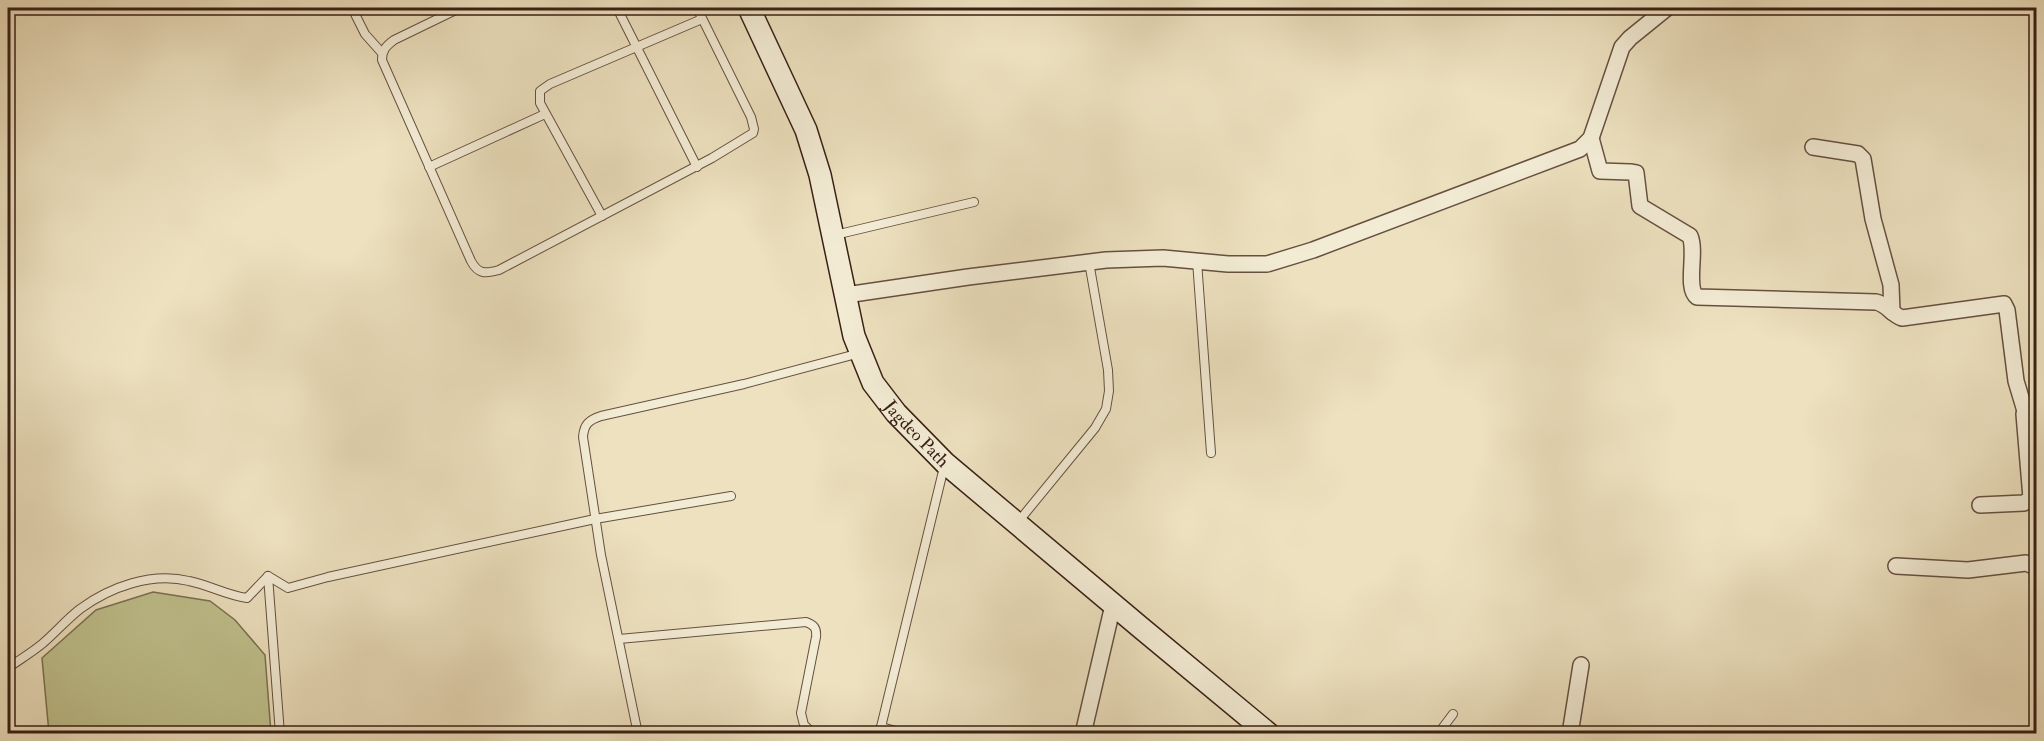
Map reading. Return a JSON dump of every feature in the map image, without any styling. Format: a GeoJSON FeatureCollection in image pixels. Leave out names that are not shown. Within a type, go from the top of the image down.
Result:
{"type":"FeatureCollection","features":[{"type":"Feature","properties":{"kind":"main road","name":"Jagdeo Path"},"geometry":{"type":"LineString","coordinates":[[749,8],[806,130],[820,174],[855,336],[873,383],[896,413],[945,463],[1269,734]]}},
{"type":"Feature","properties":{"kind":"street"},"geometry":{"type":"LineString","coordinates":[[846,295],[968,277],[1136,258],[1267,264],[1287,258],[1572,153],[1584,146],[1591,138],[1622,48],[1630,38],[1667,8]]}},
{"type":"Feature","properties":{"kind":"street"},"geometry":{"type":"LineString","coordinates":[[1591,138],[1600,171],[1636,174],[1640,206],[1690,236],[1693,249],[1691,286],[1695,296],[1701,298],[1876,302],[1902,318],[2004,304],[2007,310],[2016,381],[2031,408],[2031,498],[2024,503],[1980,505]]}},
{"type":"Feature","properties":{"kind":"street"},"geometry":{"type":"LineString","coordinates":[[1812,147],[1858,154],[1863,159],[1874,219],[1891,285],[1892,312]]}},
{"type":"Feature","properties":{"kind":"street"},"geometry":{"type":"LineString","coordinates":[[1896,566],[1968,570],[2026,562],[2037,567]]}},
{"type":"Feature","properties":{"kind":"street"},"geometry":{"type":"LineString","coordinates":[[1083,734],[1113,605]]}},
{"type":"Feature","properties":{"kind":"street"},"geometry":{"type":"LineString","coordinates":[[1570,734],[1581,665]]}},
{"type":"Feature","properties":{"kind":"lane"},"geometry":{"type":"LineString","coordinates":[[352,8],[365,34],[382,53],[384,67],[471,261],[478,271],[483,273],[499,270],[697,166],[747,137],[754,129],[751,117],[697,8]]}},
{"type":"Feature","properties":{"kind":"lane"},"geometry":{"type":"LineString","coordinates":[[382,53],[386,46],[394,40],[460,8]]}},
{"type":"Feature","properties":{"kind":"lane"},"geometry":{"type":"LineString","coordinates":[[617,8],[697,166]]}},
{"type":"Feature","properties":{"kind":"lane"},"geometry":{"type":"LineString","coordinates":[[602,216],[545,114],[539,94],[543,88],[702,19]]}},
{"type":"Feature","properties":{"kind":"lane"},"geometry":{"type":"LineString","coordinates":[[429,167],[545,114]]}},
{"type":"Feature","properties":{"kind":"lane"},"geometry":{"type":"LineString","coordinates":[[833,236],[974,202]]}},
{"type":"Feature","properties":{"kind":"lane"},"geometry":{"type":"LineString","coordinates":[[1197,261],[1211,453]]}},
{"type":"Feature","properties":{"kind":"lane"},"geometry":{"type":"LineString","coordinates":[[1017,523],[1095,428],[1106,409],[1110,392],[1108,370],[1089,262]]}},
{"type":"Feature","properties":{"kind":"lane"},"geometry":{"type":"LineString","coordinates":[[638,734],[601,555],[583,437],[589,421],[601,416],[744,384],[861,353]]}},
{"type":"Feature","properties":{"kind":"lane"},"geometry":{"type":"LineString","coordinates":[[908,734],[879,730],[945,463]]}},
{"type":"Feature","properties":{"kind":"lane"},"geometry":{"type":"LineString","coordinates":[[268,576],[288,588],[328,577],[596,519],[731,496]]}},
{"type":"Feature","properties":{"kind":"lane"},"geometry":{"type":"LineString","coordinates":[[8,642],[10,666],[44,643],[79,610],[100,596],[119,587],[144,580],[166,578],[189,581],[229,595],[247,598],[268,576]]}},
{"type":"Feature","properties":{"kind":"lane"},"geometry":{"type":"LineString","coordinates":[[268,576],[280,734]]}},
{"type":"Feature","properties":{"kind":"lane"},"geometry":{"type":"LineString","coordinates":[[619,639],[806,622],[811,624],[816,630],[816,637],[801,713],[802,720],[810,732]]}},
{"type":"Feature","properties":{"kind":"lane"},"geometry":{"type":"LineString","coordinates":[[1438,734],[1453,714]]}},
{"type":"Feature","properties":{"kind":"green space"},"geometry":{"type":"Polygon","coordinates":[[[153,592],[210,601],[235,620],[265,655],[271,733],[49,733],[42,658],[96,610],[153,592]]]}}]}
